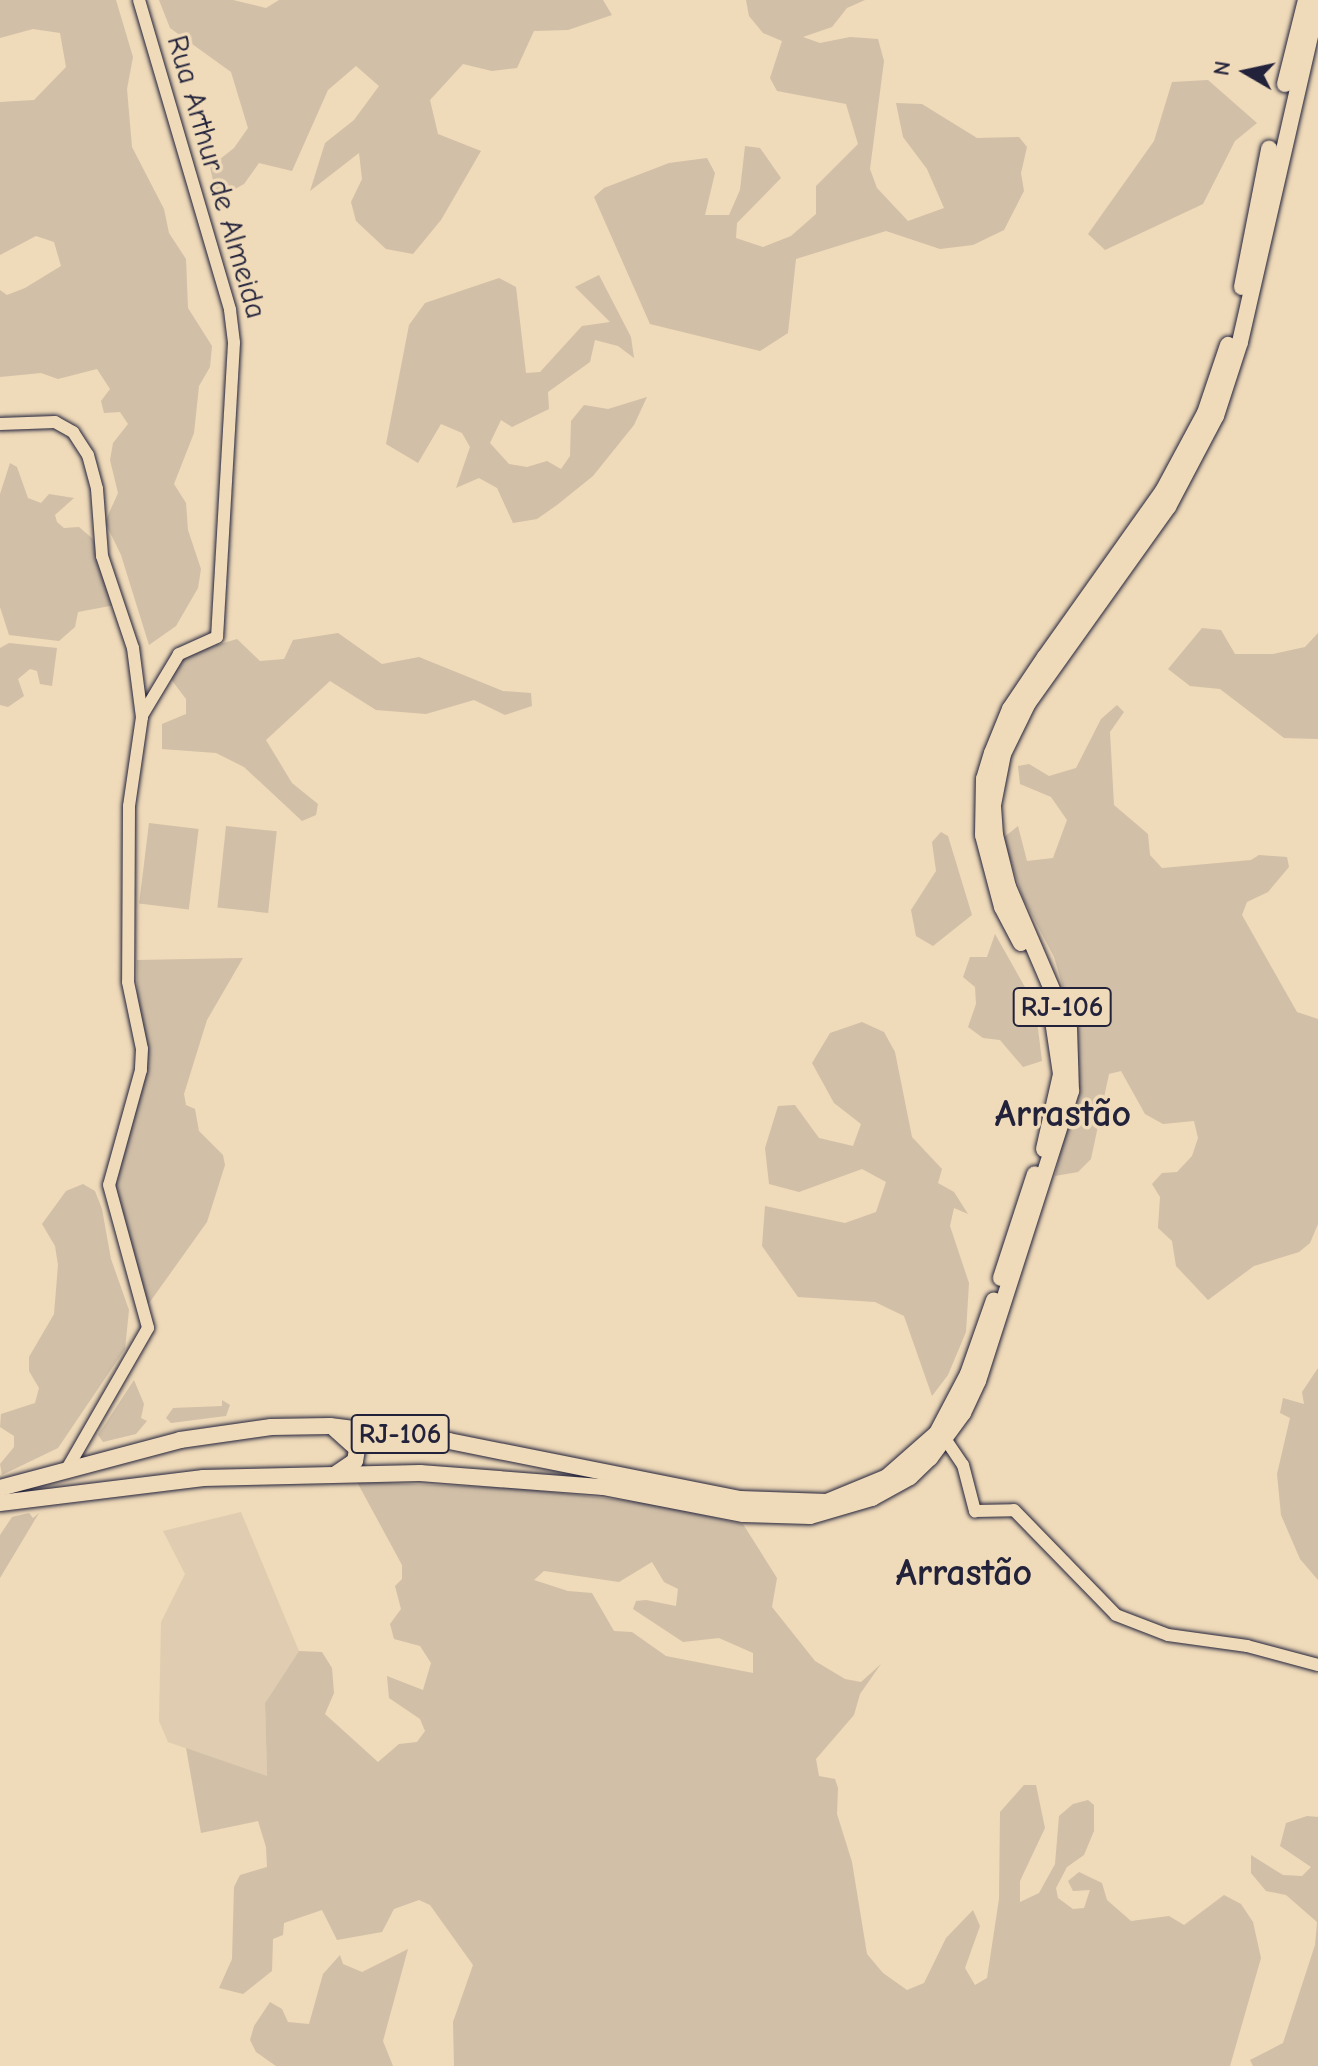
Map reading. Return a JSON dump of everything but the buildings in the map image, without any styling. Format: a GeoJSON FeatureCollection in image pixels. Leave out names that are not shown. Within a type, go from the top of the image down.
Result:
{"type":"FeatureCollection","features":[{"type":"Feature","properties":{"kind":"highway","name":"RJ-106"},"geometry":{"type":"LineString","coordinates":[[0,1488],[68,1467],[180,1440],[271,1427],[330,1426],[449,1441],[740,1499],[802,1504],[827,1502],[876,1483],[937,1433],[973,1362],[1048,1137],[1061,1074],[1060,1045],[1046,990],[1002,907],[990,868],[983,835],[984,779],[1010,709],[1163,491],[1205,413],[1230,339],[1306,0]]}},
{"type":"Feature","properties":{"kind":"highway","name":"RJ-106"},"geometry":{"type":"LineString","coordinates":[[0,1503],[129,1484],[420,1473],[558,1483],[743,1514],[810,1516],[842,1511],[897,1484],[946,1440],[978,1381],[1071,1091],[1069,1029],[1008,887],[995,835],[993,805],[1003,754],[1028,703],[1168,507],[1216,416],[1240,342],[1318,1]]}},
{"type":"Feature","properties":{"kind":"highway"},"geometry":{"type":"LineString","coordinates":[[330,1426],[357,1449],[355,1461],[336,1474]]}},
{"type":"Feature","properties":{"kind":"street","name":"Rua Arthur de Almeida"},"geometry":{"type":"LineString","coordinates":[[139,0],[230,310],[234,343],[217,637],[179,654],[142,717]]}},
{"type":"Feature","properties":{"kind":"street"},"geometry":{"type":"LineString","coordinates":[[0,424],[55,422],[73,432],[88,455],[97,489],[102,556],[133,648],[142,717],[129,806],[128,982],[142,1049],[141,1070],[109,1185],[148,1328],[68,1467]]}},
{"type":"Feature","properties":{"kind":"street"},"geometry":{"type":"LineString","coordinates":[[946,1440],[963,1465],[975,1511],[1014,1510],[1096,1600],[1130,1622],[1318,1665]]}},
{"type":"Feature","properties":{"kind":"shaded area"},"geometry":{"type":"Polygon","coordinates":[[[0,0],[116,0],[133,57],[127,89],[132,147],[164,209],[169,233],[186,259],[188,308],[212,346],[210,367],[199,386],[194,433],[174,484],[186,503],[188,530],[201,569],[198,588],[176,626],[149,645],[121,555],[105,522],[118,493],[110,460],[113,443],[128,424],[120,412],[104,413],[101,401],[110,389],[97,369],[58,379],[41,373],[0,377],[0,290],[7,295],[25,288],[61,266],[54,242],[36,236],[0,255],[0,102],[34,100],[66,67],[60,33],[33,29],[0,38],[0,0]]]}},
{"type":"Feature","properties":{"kind":"shaded area"},"geometry":{"type":"Polygon","coordinates":[[[159,0],[233,0],[266,8],[279,0],[603,0],[612,15],[568,30],[534,31],[517,68],[492,71],[463,64],[430,100],[438,134],[481,151],[441,220],[413,254],[386,249],[356,221],[351,202],[362,179],[359,153],[310,191],[325,143],[354,120],[379,86],[356,66],[328,90],[292,171],[259,163],[244,184],[217,199],[210,167],[234,148],[248,128],[231,72],[170,28],[159,0]]]}},
{"type":"Feature","properties":{"kind":"shaded area"},"geometry":{"type":"Polygon","coordinates":[[[746,0],[865,0],[847,8],[832,27],[803,37],[820,43],[850,37],[878,39],[884,61],[870,169],[877,188],[908,221],[944,208],[927,169],[903,137],[896,103],[922,104],[977,138],[1019,137],[1027,147],[1021,173],[1024,191],[1004,230],[973,245],[940,249],[886,231],[796,259],[788,333],[760,351],[650,324],[594,197],[604,188],[669,163],[707,158],[715,173],[705,215],[729,215],[740,190],[745,146],[760,148],[781,178],[737,223],[736,238],[763,247],[791,236],[816,214],[816,186],[858,144],[846,104],[777,91],[770,78],[782,41],[763,33],[749,16],[746,0]]]}},
{"type":"Feature","properties":{"kind":"shaded area"},"geometry":{"type":"Polygon","coordinates":[[[1208,80],[1257,123],[1235,141],[1203,204],[1105,250],[1088,234],[1154,141],[1172,82],[1208,80]]]}},
{"type":"Feature","properties":{"kind":"shaded area"},"geometry":{"type":"Polygon","coordinates":[[[599,275],[631,337],[634,358],[618,346],[595,340],[590,362],[548,392],[549,409],[512,427],[501,420],[490,443],[509,464],[527,467],[547,461],[561,469],[570,456],[571,421],[584,405],[608,409],[647,397],[634,425],[593,476],[557,505],[537,519],[513,523],[497,488],[479,478],[456,488],[470,447],[462,433],[441,424],[418,463],[386,444],[409,325],[425,303],[499,278],[516,287],[526,373],[540,372],[582,326],[610,322],[575,287],[599,275]]]}},
{"type":"Feature","properties":{"kind":"shaded area"},"geometry":{"type":"Polygon","coordinates":[[[10,463],[17,467],[28,498],[41,503],[49,494],[74,498],[55,515],[57,522],[64,528],[79,527],[93,539],[113,590],[115,605],[78,612],[75,627],[59,641],[9,635],[0,607],[0,494],[10,463]]]}},
{"type":"Feature","properties":{"kind":"shaded area"},"geometry":{"type":"Polygon","coordinates":[[[1202,628],[1221,630],[1235,654],[1273,654],[1305,647],[1318,633],[1318,739],[1284,738],[1220,689],[1190,686],[1168,669],[1202,628]]]}},
{"type":"Feature","properties":{"kind":"shaded area"},"geometry":{"type":"Polygon","coordinates":[[[338,633],[382,664],[419,657],[503,691],[531,693],[532,706],[505,715],[474,700],[426,714],[376,710],[330,681],[266,740],[292,783],[318,804],[316,815],[302,821],[244,767],[216,753],[162,749],[162,724],[186,714],[186,699],[167,674],[190,653],[237,639],[260,661],[284,659],[293,640],[338,633]]]}},
{"type":"Feature","properties":{"kind":"shaded area"},"geometry":{"type":"Polygon","coordinates":[[[9,643],[57,648],[52,686],[40,684],[37,671],[30,669],[18,679],[24,696],[8,707],[0,705],[0,648],[9,643]]]}},
{"type":"Feature","properties":{"kind":"shaded area"},"geometry":{"type":"Polygon","coordinates":[[[1117,705],[1124,712],[1110,732],[1114,805],[1148,834],[1150,855],[1162,868],[1251,860],[1259,855],[1287,857],[1289,867],[1268,892],[1247,902],[1242,915],[1297,1012],[1318,1019],[1318,1224],[1310,1243],[1299,1252],[1254,1266],[1208,1300],[1176,1266],[1172,1241],[1158,1228],[1160,1197],[1152,1184],[1162,1173],[1177,1172],[1192,1156],[1198,1138],[1194,1121],[1163,1124],[1145,1114],[1121,1071],[1109,1074],[1091,1159],[1078,1172],[1055,1176],[1079,1071],[1070,1011],[1054,957],[1023,898],[1003,838],[1018,826],[1027,861],[1053,858],[1067,820],[1051,797],[1020,784],[1018,766],[1029,764],[1049,776],[1076,768],[1101,719],[1117,705]]]}},
{"type":"Feature","properties":{"kind":"shaded area"},"geometry":{"type":"Polygon","coordinates":[[[149,823],[199,829],[189,909],[139,903],[149,823]]]}},
{"type":"Feature","properties":{"kind":"shaded area"},"geometry":{"type":"Polygon","coordinates":[[[226,826],[277,831],[268,913],[217,908],[226,826]]]}},
{"type":"Feature","properties":{"kind":"shaded area"},"geometry":{"type":"Polygon","coordinates":[[[941,832],[948,836],[972,915],[933,946],[916,936],[911,910],[936,871],[932,842],[941,832]]]}},
{"type":"Feature","properties":{"kind":"shaded area"},"geometry":{"type":"Polygon","coordinates":[[[995,934],[1035,1005],[1042,1061],[1023,1067],[1000,1040],[983,1038],[968,1027],[976,1004],[975,987],[963,977],[970,957],[987,957],[995,934]]]}},
{"type":"Feature","properties":{"kind":"shaded area"},"geometry":{"type":"Polygon","coordinates":[[[243,958],[207,1020],[184,1094],[186,1105],[195,1109],[199,1131],[223,1155],[225,1165],[207,1222],[147,1306],[116,1206],[114,1174],[138,1100],[137,960],[243,958]]]}},
{"type":"Feature","properties":{"kind":"shaded area"},"geometry":{"type":"Polygon","coordinates":[[[862,1022],[884,1032],[895,1052],[912,1137],[942,1169],[938,1183],[954,1192],[968,1214],[954,1208],[950,1226],[969,1283],[966,1332],[948,1375],[932,1396],[904,1316],[875,1302],[798,1297],[762,1246],[765,1206],[845,1223],[876,1212],[886,1182],[862,1169],[799,1192],[769,1184],[765,1148],[778,1106],[795,1105],[819,1138],[853,1146],[861,1124],[834,1103],[812,1063],[830,1033],[862,1022]]]}},
{"type":"Feature","properties":{"kind":"shaded area"},"geometry":{"type":"Polygon","coordinates":[[[83,1184],[95,1191],[102,1209],[111,1259],[129,1310],[125,1349],[58,1448],[2,1475],[0,1464],[14,1447],[14,1436],[0,1427],[1,1414],[35,1403],[39,1388],[29,1371],[29,1357],[54,1314],[58,1265],[55,1246],[42,1224],[66,1191],[83,1184]]]}},
{"type":"Feature","properties":{"kind":"shaded area"},"geometry":{"type":"Polygon","coordinates":[[[1318,1368],[1318,1580],[1300,1559],[1281,1515],[1277,1474],[1290,1418],[1280,1413],[1283,1398],[1304,1404],[1302,1392],[1318,1368]]]}},
{"type":"Feature","properties":{"kind":"shaded area"},"geometry":{"type":"Polygon","coordinates":[[[134,1380],[144,1404],[141,1418],[147,1421],[136,1434],[103,1442],[98,1435],[134,1380]]]}},
{"type":"Feature","properties":{"kind":"shaded area"},"geometry":{"type":"Polygon","coordinates":[[[222,1400],[230,1405],[226,1416],[171,1423],[166,1418],[173,1408],[222,1406],[222,1400]]]}},
{"type":"Feature","properties":{"kind":"shaded area"},"geometry":{"type":"Polygon","coordinates":[[[357,1482],[516,1488],[648,1503],[743,1524],[777,1578],[772,1607],[815,1661],[845,1679],[861,1682],[881,1664],[860,1694],[854,1715],[816,1759],[819,1776],[835,1779],[838,1788],[837,1814],[852,1862],[867,1954],[883,1973],[907,1990],[924,1983],[946,1938],[973,1910],[980,1926],[965,1968],[975,1985],[987,1978],[999,1899],[1000,1812],[1024,1785],[1036,1785],[1045,1828],[1020,1881],[1020,1902],[1039,1893],[1055,1864],[1059,1816],[1073,1804],[1088,1800],[1094,1805],[1094,1831],[1084,1855],[1067,1867],[1056,1888],[1058,1898],[1073,1909],[1084,1908],[1090,1890],[1073,1891],[1068,1881],[1079,1872],[1102,1883],[1107,1900],[1131,1921],[1169,1916],[1184,1925],[1224,1895],[1241,1904],[1253,1922],[1261,1958],[1230,2066],[454,2066],[453,2022],[473,1965],[430,1905],[419,1900],[394,1909],[382,1932],[337,1940],[322,1910],[284,1923],[283,1935],[273,1939],[272,1971],[243,1994],[219,1988],[232,1959],[234,1887],[240,1875],[267,1867],[266,1847],[258,1821],[201,1833],[186,1748],[267,1776],[265,1703],[299,1651],[322,1652],[332,1668],[334,1693],[325,1714],[378,1762],[399,1744],[417,1742],[425,1731],[420,1719],[389,1698],[387,1676],[423,1690],[431,1663],[420,1646],[394,1639],[390,1624],[401,1609],[395,1586],[402,1579],[402,1565],[357,1482]],[[652,1562],[619,1582],[544,1571],[534,1580],[568,1591],[592,1593],[614,1631],[632,1632],[666,1656],[753,1673],[753,1653],[719,1638],[683,1642],[633,1609],[636,1601],[646,1600],[676,1606],[678,1589],[664,1582],[652,1562]]]}},
{"type":"Feature","properties":{"kind":"shaded area"},"geometry":{"type":"Polygon","coordinates":[[[241,1512],[299,1651],[265,1703],[267,1777],[168,1742],[159,1721],[161,1622],[185,1574],[163,1531],[241,1512]]]}},
{"type":"Feature","properties":{"kind":"shaded area"},"geometry":{"type":"Polygon","coordinates":[[[29,1513],[33,1518],[39,1513],[0,1578],[0,1535],[12,1517],[29,1513]]]}},
{"type":"Feature","properties":{"kind":"shaded area"},"geometry":{"type":"Polygon","coordinates":[[[1307,1816],[1318,1817],[1318,2066],[1253,2066],[1250,2060],[1283,2043],[1315,1945],[1317,1922],[1286,1895],[1266,1891],[1251,1873],[1251,1855],[1283,1875],[1302,1876],[1311,1867],[1280,1846],[1286,1823],[1307,1816]]]}},
{"type":"Feature","properties":{"kind":"shaded area"},"geometry":{"type":"Polygon","coordinates":[[[408,1949],[383,2041],[393,2066],[276,2066],[256,2052],[250,2040],[254,2026],[270,2002],[282,2009],[288,2022],[309,2024],[323,1974],[340,1955],[343,1964],[362,1972],[408,1949]]]}},
{"type":"Feature","properties":{"kind":"district","name":"Arrastão"},"geometry":{"type":"Point","coordinates":[1063,1115]}},
{"type":"Feature","properties":{"kind":"district","name":"Arrastão"},"geometry":{"type":"Point","coordinates":[964,1574]}}]}
